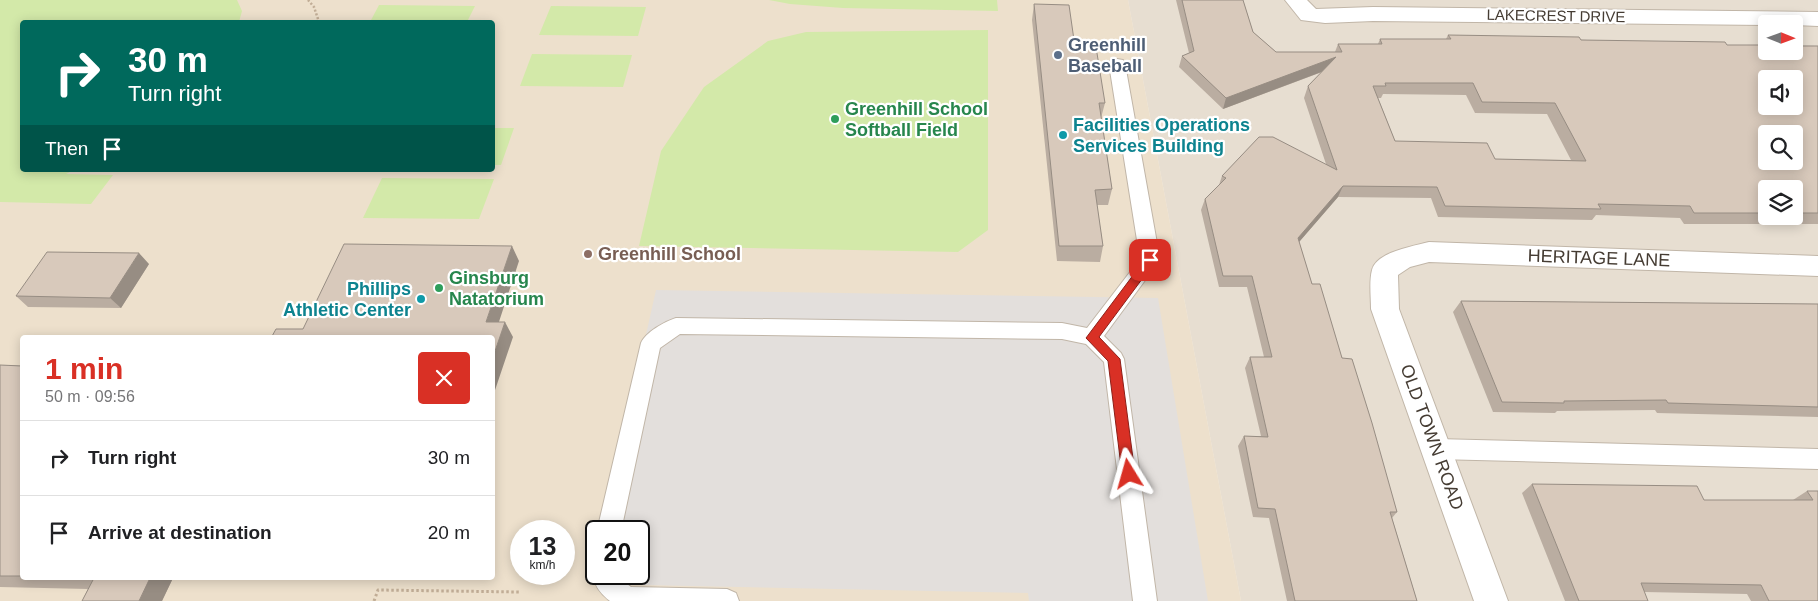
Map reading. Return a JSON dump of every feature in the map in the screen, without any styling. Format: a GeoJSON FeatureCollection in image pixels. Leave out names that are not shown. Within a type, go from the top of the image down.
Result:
{"type":"FeatureCollection","features":[{"type":"Feature","properties":{"kind":"street","name":"LAKECREST DRIVE"},"geometry":{"type":"LineString","coordinates":[[1297,2],[1309,14],[1331,18],[1348,15],[1382,14],[1818,19]]}},
{"type":"Feature","properties":{"kind":"street","name":"HERITAGE LANE"},"geometry":{"type":"LineString","coordinates":[[1385,270],[1402,259],[1429,252],[1818,266]]}},
{"type":"Feature","properties":{"kind":"street","name":"OLD TOWN ROAD"},"geometry":{"type":"LineString","coordinates":[[1385,270],[1385,309],[1491,601]]}},
{"type":"Feature","properties":{"kind":"lane"},"geometry":{"type":"LineString","coordinates":[[1092,338],[1150,260],[1117,64]]}},
{"type":"Feature","properties":{"kind":"lane"},"geometry":{"type":"LineString","coordinates":[[611,520],[651,343],[676,326],[1062,332],[1092,338],[1114,359],[1146,601]]}},
{"type":"Feature","properties":{"kind":"lane"},"geometry":{"type":"LineString","coordinates":[[1436,449],[1818,459]]}},
{"type":"Feature","properties":{"kind":"lane"},"geometry":{"type":"LineString","coordinates":[[609,585],[626,599],[727,601]]}},
{"type":"Feature","properties":{"kind":"path"},"geometry":{"type":"LineString","coordinates":[[308,0],[314,7],[318,20]]}},
{"type":"Feature","properties":{"kind":"path"},"geometry":{"type":"LineString","coordinates":[[374,601],[378,590],[519,592]]}},
{"type":"Feature","properties":{"kind":"shaded area","name":"Greenhill School"},"geometry":{"type":"Polygon","coordinates":[[[0,0],[1128,0],[1241,601],[0,601],[0,0]]]}},
{"type":"Feature","properties":{"kind":"shaded area"},"geometry":{"type":"Polygon","coordinates":[[[1128,0],[1818,0],[1818,601],[1241,601],[1128,0]]]}},
{"type":"Feature","properties":{"kind":"shaded area"},"geometry":{"type":"Polygon","coordinates":[[[656,290],[1158,298],[1208,601],[1029,601],[1028,593],[639,585],[650,585],[650,520],[604,520],[656,290]]]}},
{"type":"Feature","properties":{"kind":"green space"},"geometry":{"type":"Polygon","coordinates":[[[0,0],[237,0],[242,11],[240,20],[20,20],[20,172],[70,172],[66,174],[113,175],[91,204],[0,202],[0,0]]]}},
{"type":"Feature","properties":{"kind":"green space"},"geometry":{"type":"Polygon","coordinates":[[[769,0],[997,0],[998,11],[843,8],[790,4],[769,0]]]}},
{"type":"Feature","properties":{"kind":"green space"},"geometry":{"type":"Polygon","coordinates":[[[379,5],[475,6],[468,20],[371,20],[379,5]]]}},
{"type":"Feature","properties":{"kind":"green space"},"geometry":{"type":"Polygon","coordinates":[[[551,6],[646,7],[638,36],[539,35],[551,6]]]}},
{"type":"Feature","properties":{"kind":"green space","name":"Greenhill School Softball Field"},"geometry":{"type":"Polygon","coordinates":[[[988,30],[988,230],[958,252],[639,246],[661,151],[704,87],[768,41],[806,32],[988,30]]]}},
{"type":"Feature","properties":{"kind":"green space"},"geometry":{"type":"Polygon","coordinates":[[[532,54],[632,55],[623,87],[520,86],[532,54]]]}},
{"type":"Feature","properties":{"kind":"green space"},"geometry":{"type":"Polygon","coordinates":[[[495,128],[514,128],[501,165],[495,165],[495,128]]]}},
{"type":"Feature","properties":{"kind":"green space"},"geometry":{"type":"Polygon","coordinates":[[[382,178],[494,179],[479,219],[363,218],[382,178]]]}},
{"type":"Feature","properties":{"kind":"building"},"geometry":{"type":"Polygon","coordinates":[[[1182,0],[1243,0],[1253,32],[1276,52],[1342,52],[1338,44],[1382,44],[1380,39],[1451,39],[1448,35],[1579,37],[1581,40],[1725,42],[1727,45],[1758,45],[1758,60],[1803,60],[1803,46],[1818,46],[1818,213],[1803,213],[1803,180],[1758,180],[1758,213],[1694,213],[1690,206],[1598,204],[1601,209],[1445,206],[1437,187],[1343,186],[1298,238],[1312,284],[1320,284],[1342,358],[1352,359],[1397,512],[1390,512],[1417,601],[1295,601],[1275,509],[1258,508],[1244,436],[1268,437],[1250,357],[1272,357],[1252,276],[1223,276],[1205,199],[1226,178],[1222,176],[1259,137],[1273,137],[1337,170],[1308,86],[1336,57],[1226,98],[1182,56],[1194,51],[1182,0]],[[1385,83],[1386,86],[1373,86],[1395,141],[1487,143],[1495,159],[1586,161],[1555,103],[1482,102],[1473,83],[1385,83]]]}},
{"type":"Feature","properties":{"kind":"building","name":"Facilities Operations Services Building"},"geometry":{"type":"Polygon","coordinates":[[[1034,4],[1069,5],[1075,47],[1096,47],[1105,103],[1099,103],[1112,189],[1095,190],[1103,246],[1059,246],[1034,4]]]}},
{"type":"Feature","properties":{"kind":"building","name":"Phillips Athletic Center"},"geometry":{"type":"Polygon","coordinates":[[[344,244],[512,246],[486,322],[505,322],[495,351],[495,335],[273,335],[276,329],[303,329],[344,244]]]}},
{"type":"Feature","properties":{"kind":"building"},"geometry":{"type":"Polygon","coordinates":[[[47,252],[139,253],[110,298],[16,296],[47,252]]]}},
{"type":"Feature","properties":{"kind":"building"},"geometry":{"type":"Polygon","coordinates":[[[1461,301],[1818,304],[1818,407],[1668,403],[1666,400],[1564,401],[1564,403],[1502,402],[1461,301]]]}},
{"type":"Feature","properties":{"kind":"building"},"geometry":{"type":"Polygon","coordinates":[[[0,365],[20,366],[20,576],[0,576],[0,365]]]}},
{"type":"Feature","properties":{"kind":"building"},"geometry":{"type":"Polygon","coordinates":[[[1532,484],[1697,486],[1704,500],[1813,500],[1807,491],[1818,491],[1818,601],[1769,601],[1761,585],[1641,583],[1648,601],[1579,601],[1532,484]]]}},
{"type":"Feature","properties":{"kind":"building"},"geometry":{"type":"Polygon","coordinates":[[[93,580],[149,580],[139,601],[82,601],[93,580]]]}},
{"type":"Feature","properties":{"kind":"place","name":"Greenhill Baseball"},"geometry":{"type":"Point","coordinates":[1058,55]}},
{"type":"Feature","properties":{"kind":"place","name":"Greenhill School Softball Field"},"geometry":{"type":"Point","coordinates":[835,119]}},
{"type":"Feature","properties":{"kind":"place","name":"Facilities Operations Services Building"},"geometry":{"type":"Point","coordinates":[1063,135]}},
{"type":"Feature","properties":{"kind":"place","name":"Greenhill School"},"geometry":{"type":"Point","coordinates":[588,254]}},
{"type":"Feature","properties":{"kind":"place","name":"Ginsburg Natatorium"},"geometry":{"type":"Point","coordinates":[439,288]}},
{"type":"Feature","properties":{"kind":"place","name":"Phillips Athletic Center"},"geometry":{"type":"Point","coordinates":[421,299]}},
{"type":"Feature","properties":{"kind":"route"},"geometry":{"type":"LineString","coordinates":[[1129,474],[1114,359],[1092,338],[1150,260]]}}]}
